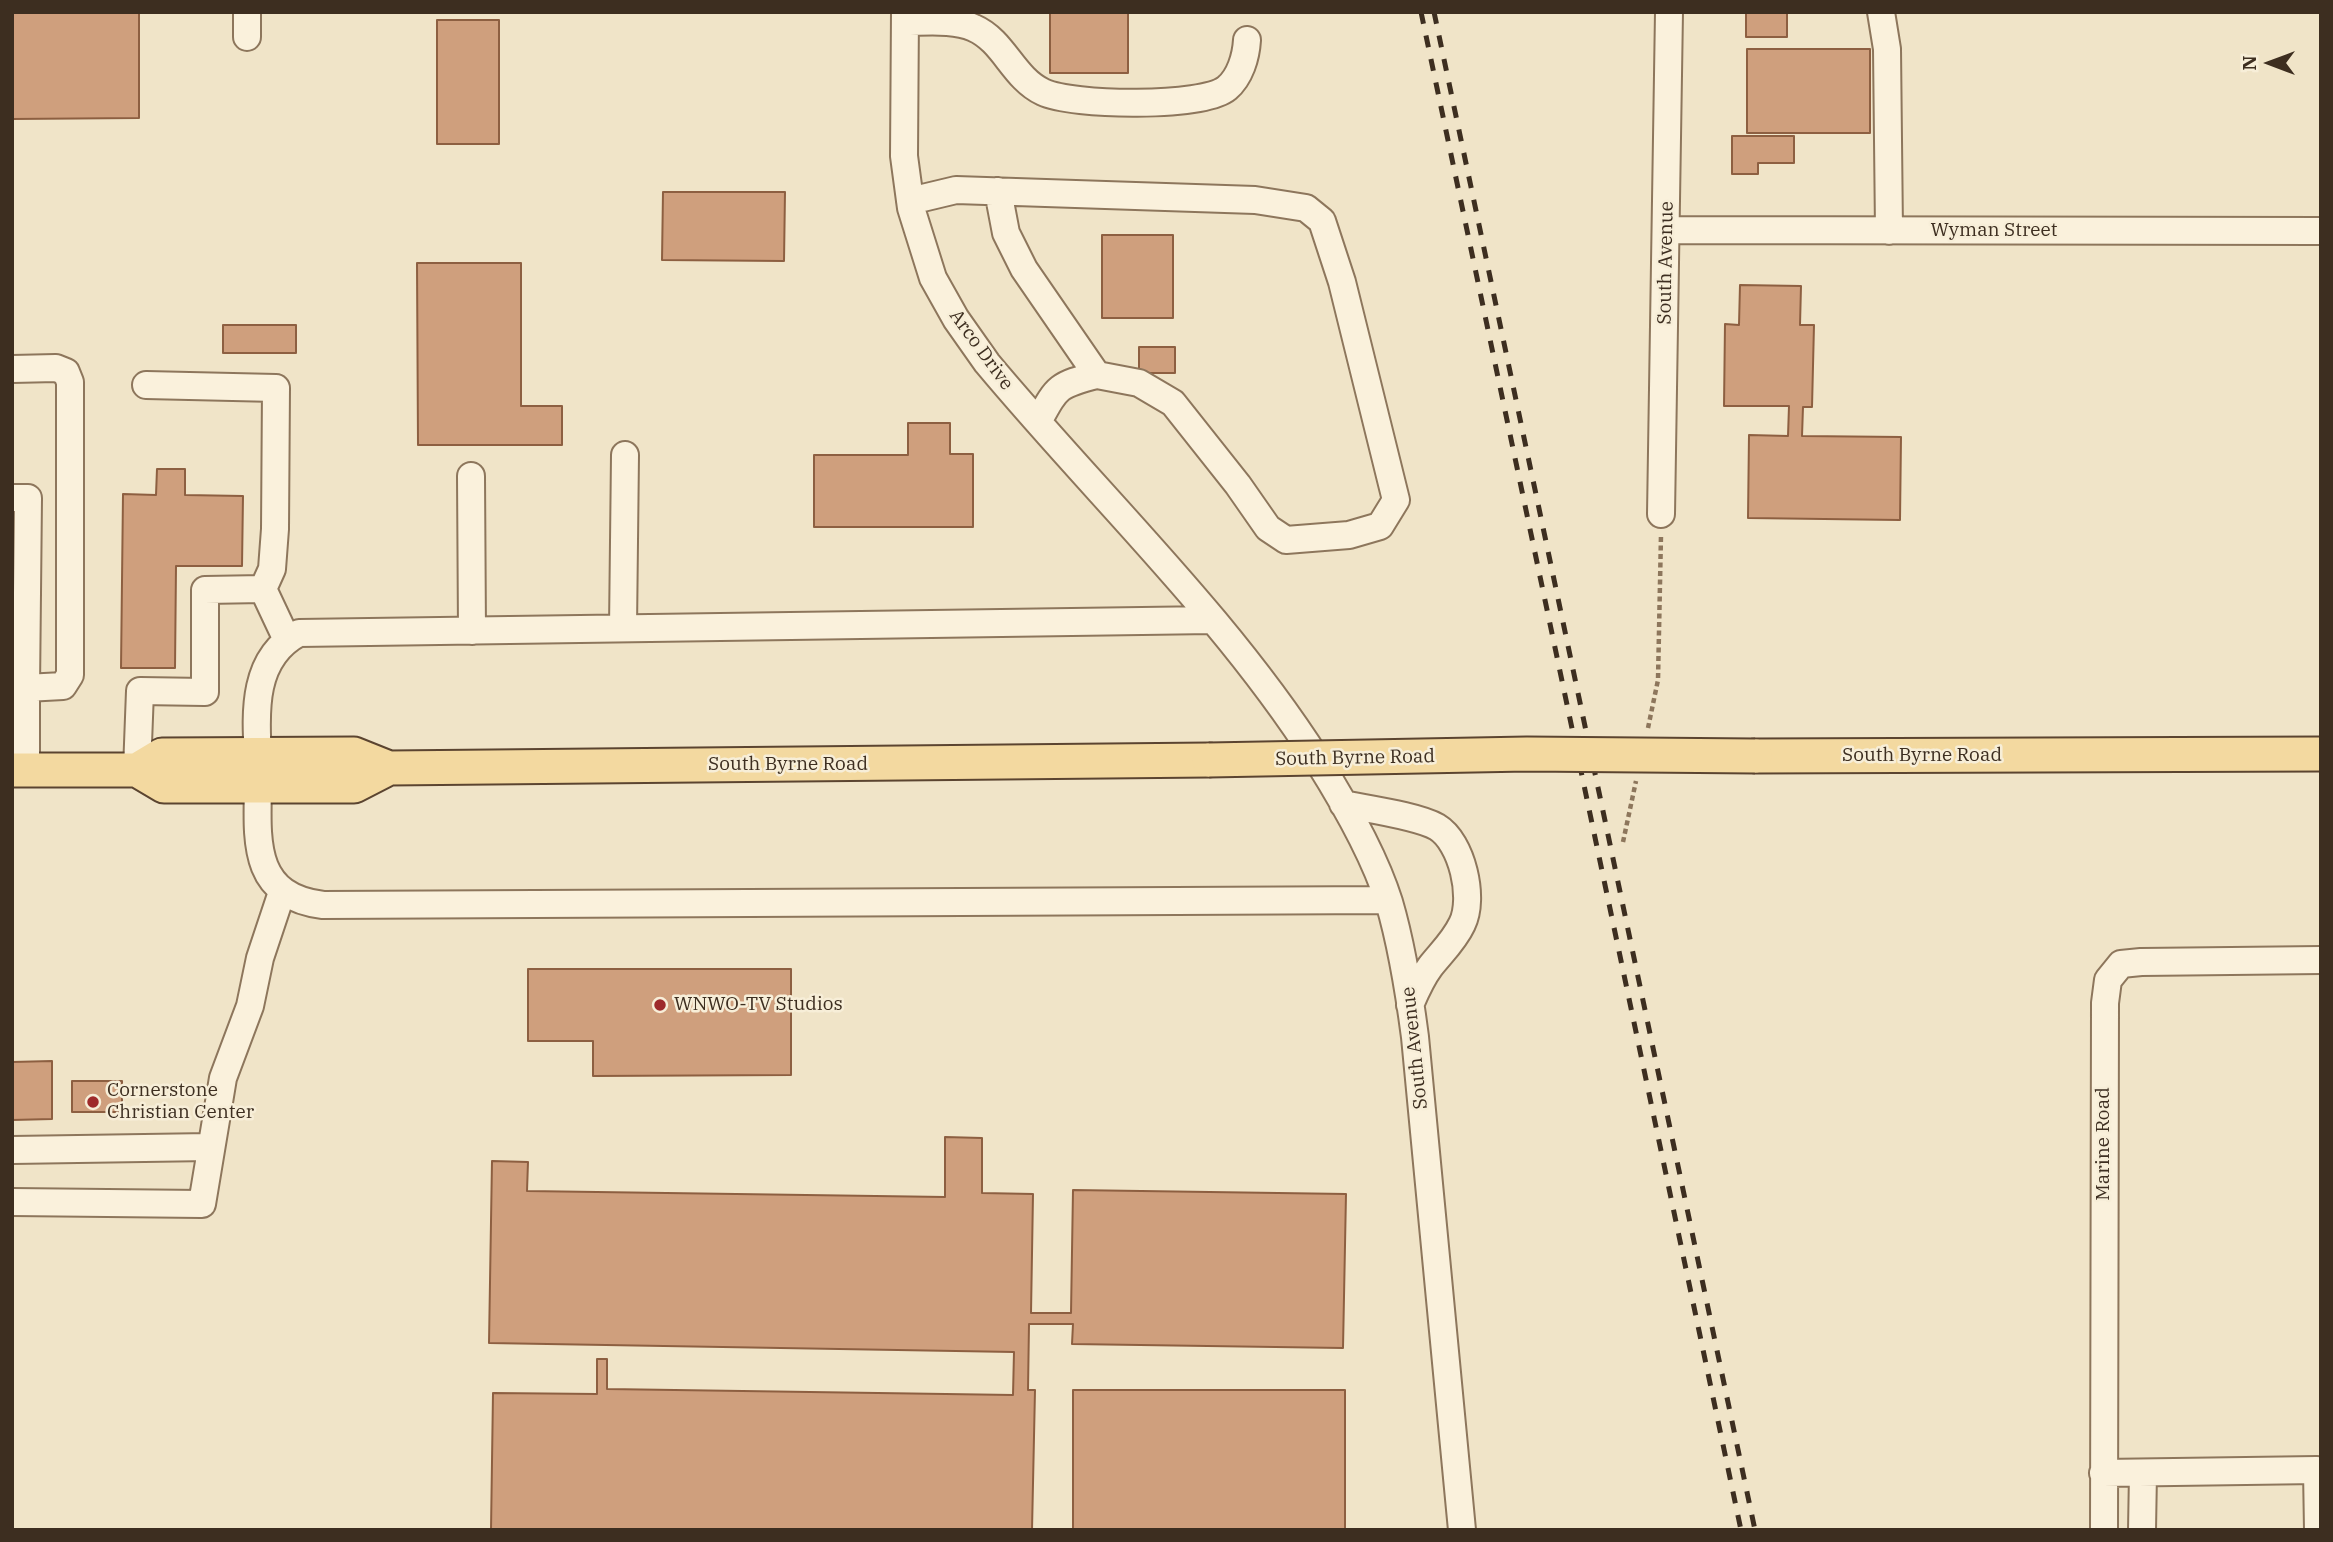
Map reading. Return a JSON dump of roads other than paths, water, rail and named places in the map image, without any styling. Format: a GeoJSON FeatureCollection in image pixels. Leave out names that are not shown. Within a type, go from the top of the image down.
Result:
{"type":"FeatureCollection","features":[{"type":"Feature","properties":{"kind":"main road","name":"South Byrne Road"},"geometry":{"type":"LineString","coordinates":[[19,770],[138,770],[164,786],[258,770],[355,786],[389,768],[1527,754],[2321,754]]}},
{"type":"Feature","properties":{"kind":"street","name":"South Avenue"},"geometry":{"type":"LineString","coordinates":[[1661,514],[1669,12]]}},
{"type":"Feature","properties":{"kind":"street"},"geometry":{"type":"LineString","coordinates":[[1881,12],[1887,49],[1889,231]]}},
{"type":"Feature","properties":{"kind":"street"},"geometry":{"type":"LineString","coordinates":[[905,17],[971,26],[985,33],[1021,76],[1031,85],[1057,98],[1124,103],[1192,100],[1212,96],[1228,87],[1239,71],[1246,57],[1247,40]]}},
{"type":"Feature","properties":{"kind":"street","name":"Arco Drive"},"geometry":{"type":"LineString","coordinates":[[905,17],[904,156],[910,201],[933,278],[956,319],[988,363],[1212,620]]}},
{"type":"Feature","properties":{"kind":"street"},"geometry":{"type":"LineString","coordinates":[[910,201],[956,190],[1255,200],[1306,208],[1322,221],[1342,282],[1396,499],[1380,526],[1349,535],[1286,540],[1268,528],[1173,402],[1139,383],[1097,375],[1068,382],[1055,390],[1038,422]]}},
{"type":"Feature","properties":{"kind":"street"},"geometry":{"type":"LineString","coordinates":[[998,191],[1006,233],[1024,269],[1097,375]]}},
{"type":"Feature","properties":{"kind":"street","name":"Wyman Street"},"geometry":{"type":"LineString","coordinates":[[1667,230],[2321,230]]}},
{"type":"Feature","properties":{"kind":"street"},"geometry":{"type":"LineString","coordinates":[[12,369],[56,368],[66,372],[70,382],[70,674],[63,686],[21,705]]}},
{"type":"Feature","properties":{"kind":"street"},"geometry":{"type":"LineString","coordinates":[[146,385],[276,388],[275,529],[272,569],[263,589],[287,640]]}},
{"type":"Feature","properties":{"kind":"street"},"geometry":{"type":"LineString","coordinates":[[624,628],[625,455]]}},
{"type":"Feature","properties":{"kind":"street"},"geometry":{"type":"LineString","coordinates":[[471,476],[472,631]]}},
{"type":"Feature","properties":{"kind":"street"},"geometry":{"type":"LineString","coordinates":[[19,770],[20,498],[70,498]]}},
{"type":"Feature","properties":{"kind":"street"},"geometry":{"type":"LineString","coordinates":[[138,770],[140,691],[205,692],[205,590],[263,589]]}},
{"type":"Feature","properties":{"kind":"street","name":"South Avenue"},"geometry":{"type":"LineString","coordinates":[[1212,620],[1292,720],[1359,833],[1388,900],[1406,971],[1410,1005],[1462,1530]]}},
{"type":"Feature","properties":{"kind":"street"},"geometry":{"type":"LineString","coordinates":[[1212,620],[299,633],[287,640],[272,657],[261,681],[255,713],[258,818],[262,857],[269,876],[282,892],[306,903],[337,905],[1388,900]]}},
{"type":"Feature","properties":{"kind":"street"},"geometry":{"type":"LineString","coordinates":[[1343,804],[1423,821],[1439,828],[1466,872],[1468,892],[1464,921],[1450,944],[1420,982],[1410,1005]]}},
{"type":"Feature","properties":{"kind":"street"},"geometry":{"type":"LineString","coordinates":[[12,1202],[202,1204],[223,1078],[250,1006],[260,958],[282,892]]}},
{"type":"Feature","properties":{"kind":"street","name":"Marine Road"},"geometry":{"type":"LineString","coordinates":[[2104,1530],[2105,1003],[2108,980],[2121,964],[2141,962],[2321,960]]}},
{"type":"Feature","properties":{"kind":"street"},"geometry":{"type":"LineString","coordinates":[[12,1150],[210,1147]]}},
{"type":"Feature","properties":{"kind":"street"},"geometry":{"type":"LineString","coordinates":[[2104,1473],[2317,1470],[2318,1530]]}},
{"type":"Feature","properties":{"kind":"street"},"geometry":{"type":"LineString","coordinates":[[2142,1530],[2143,1472]]}},
{"type":"Feature","properties":{"kind":"railway"},"geometry":{"type":"LineString","coordinates":[[1421,12],[1741,1530]]}},
{"type":"Feature","properties":{"kind":"railway"},"geometry":{"type":"LineString","coordinates":[[1434,12],[1755,1530]]}},
{"type":"Feature","properties":{"kind":"place","name":"WNWO-TV Studios"},"geometry":{"type":"Point","coordinates":[660,1005]}},
{"type":"Feature","properties":{"kind":"place","name":"Cornerstone Christian Center"},"geometry":{"type":"Point","coordinates":[93,1102]}}]}
